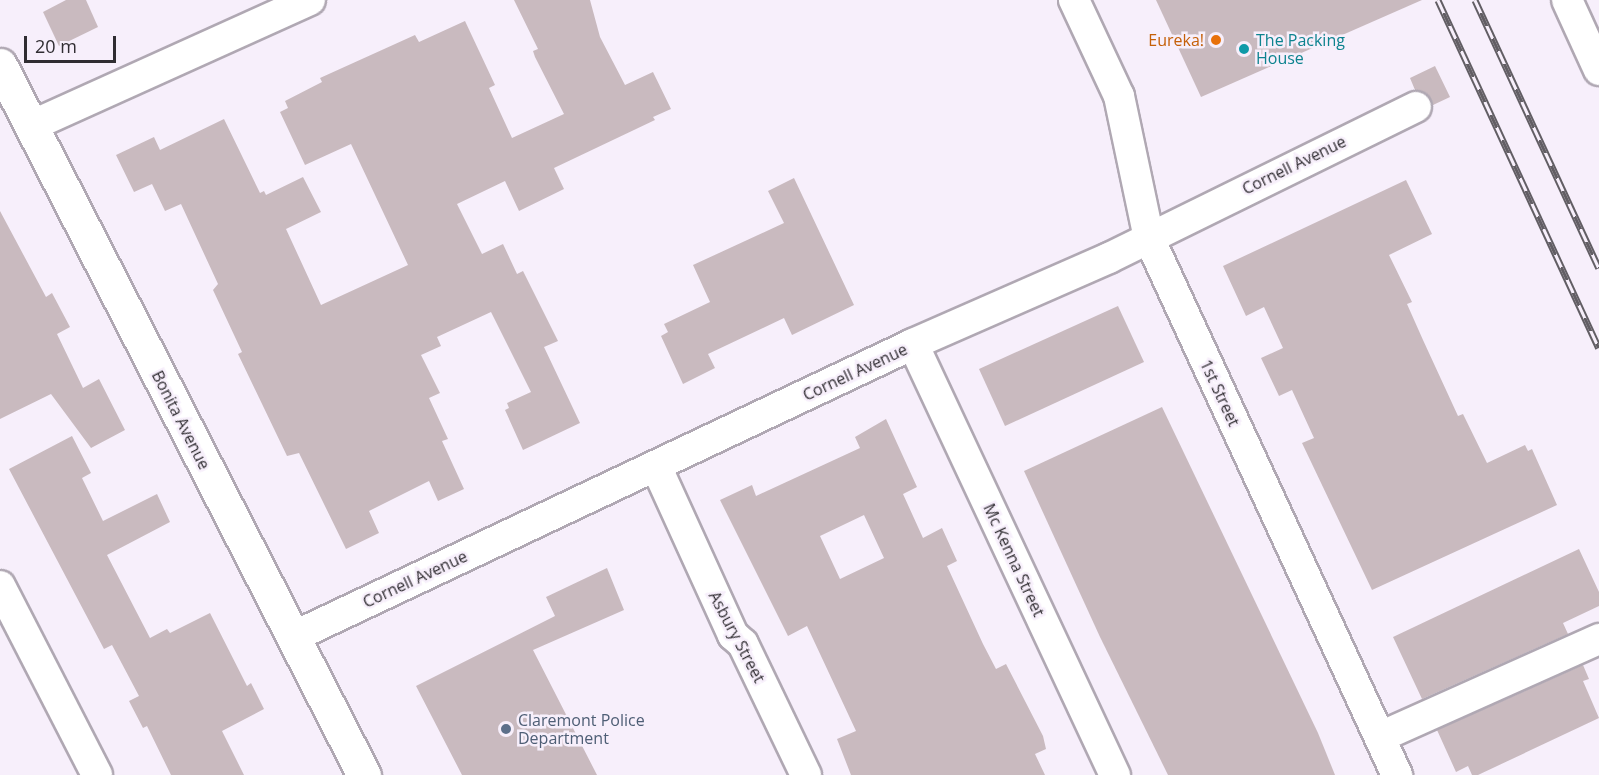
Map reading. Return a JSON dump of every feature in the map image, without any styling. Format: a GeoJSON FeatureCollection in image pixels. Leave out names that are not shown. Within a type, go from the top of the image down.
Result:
{"type":"FeatureCollection","features":[{"type":"Feature","properties":{"kind":"main road","name":"Bonita Avenue"},"geometry":{"type":"LineString","coordinates":[[0,65],[364,775]]}},
{"type":"Feature","properties":{"kind":"street"},"geometry":{"type":"LineString","coordinates":[[31,126],[310,0]]}},
{"type":"Feature","properties":{"kind":"street","name":"1st Street"},"geometry":{"type":"LineString","coordinates":[[1074,0],[1119,96],[1149,238],[1397,775]]}},
{"type":"Feature","properties":{"kind":"street"},"geometry":{"type":"LineString","coordinates":[[1567,0],[1599,70]]}},
{"type":"Feature","properties":{"kind":"street","name":"Cornell Avenue"},"geometry":{"type":"LineString","coordinates":[[292,637],[913,344],[1149,238],[1416,107]]}},
{"type":"Feature","properties":{"kind":"street","name":"Mc Kenna Street"},"geometry":{"type":"LineString","coordinates":[[913,344],[1115,775]]}},
{"type":"Feature","properties":{"kind":"street","name":"Asbury Street"},"geometry":{"type":"LineString","coordinates":[[656,466],[733,636],[743,644],[806,775]]}},
{"type":"Feature","properties":{"kind":"street"},"geometry":{"type":"LineString","coordinates":[[0,586],[97,775]]}},
{"type":"Feature","properties":{"kind":"street"},"geometry":{"type":"LineString","coordinates":[[1380,737],[1599,639]]}},
{"type":"Feature","properties":{"kind":"building"},"geometry":{"type":"Polygon","coordinates":[[[66,0],[86,0],[98,27],[59,46],[43,12],[66,0]]]}},
{"type":"Feature","properties":{"kind":"building"},"geometry":{"type":"Polygon","coordinates":[[[514,0],[590,0],[600,37],[625,85],[653,72],[671,109],[653,117],[655,120],[554,168],[564,189],[519,211],[505,181],[457,204],[482,254],[503,244],[517,274],[523,271],[558,341],[544,347],[580,423],[523,450],[505,410],[509,408],[507,403],[531,392],[491,312],[437,337],[441,346],[421,355],[440,393],[429,398],[448,439],[442,441],[464,489],[438,501],[429,481],[369,511],[379,533],[346,549],[299,453],[287,456],[238,354],[242,352],[213,290],[218,284],[181,204],[165,211],[152,184],[134,192],[116,155],[154,137],[160,150],[224,119],[260,193],[264,191],[266,195],[303,177],[321,212],[286,229],[321,305],[408,265],[351,144],[305,165],[280,112],[288,108],[285,101],[322,82],[320,78],[415,35],[419,42],[465,21],[495,85],[489,88],[512,138],[564,114],[535,57],[533,51],[538,49],[514,0]]]}},
{"type":"Feature","properties":{"kind":"building","name":"The Packing House"},"geometry":{"type":"Polygon","coordinates":[[[1156,0],[1422,0],[1201,97],[1156,0]]]}},
{"type":"Feature","properties":{"kind":"building"},"geometry":{"type":"Polygon","coordinates":[[[1435,66],[1450,97],[1433,105],[1426,93],[1415,90],[1410,78],[1435,66]]]}},
{"type":"Feature","properties":{"kind":"building"},"geometry":{"type":"Polygon","coordinates":[[[794,178],[854,305],[792,335],[784,318],[708,354],[715,368],[683,384],[661,336],[668,332],[664,324],[710,302],[693,265],[784,223],[768,191],[794,178]]]}},
{"type":"Feature","properties":{"kind":"building"},"geometry":{"type":"Polygon","coordinates":[[[1406,180],[1432,234],[1389,255],[1412,302],[1407,304],[1458,416],[1463,414],[1487,463],[1525,445],[1528,451],[1532,449],[1557,505],[1372,590],[1302,443],[1314,438],[1292,390],[1279,396],[1261,358],[1283,348],[1264,307],[1246,316],[1223,266],[1406,180]]]}},
{"type":"Feature","properties":{"kind":"building"},"geometry":{"type":"Polygon","coordinates":[[[0,211],[46,297],[52,293],[70,327],[57,334],[83,388],[99,379],[125,430],[91,448],[51,394],[0,419],[0,211]]]}},
{"type":"Feature","properties":{"kind":"building"},"geometry":{"type":"Polygon","coordinates":[[[1118,306],[1144,362],[1005,426],[979,369],[1118,306]]]}},
{"type":"Feature","properties":{"kind":"building"},"geometry":{"type":"Polygon","coordinates":[[[1162,407],[1318,733],[1335,775],[1168,775],[1100,637],[1024,471],[1162,407]]]}},
{"type":"Feature","properties":{"kind":"building"},"geometry":{"type":"Polygon","coordinates":[[[886,419],[917,487],[903,494],[923,538],[942,528],[957,561],[947,566],[983,644],[996,669],[1006,664],[1043,736],[1046,749],[1035,754],[1045,775],[851,775],[837,739],[856,731],[807,626],[788,636],[720,500],[752,485],[756,496],[860,448],[855,437],[886,419]],[[864,515],[820,536],[840,579],[884,558],[864,515]]]}},
{"type":"Feature","properties":{"kind":"building"},"geometry":{"type":"Polygon","coordinates":[[[72,436],[91,473],[82,478],[103,521],[157,494],[170,522],[107,555],[150,638],[167,629],[170,633],[210,613],[247,686],[251,683],[264,709],[222,731],[244,775],[171,775],[147,726],[143,728],[129,701],[139,696],[112,645],[104,649],[9,469],[72,436]]]}},
{"type":"Feature","properties":{"kind":"building"},"geometry":{"type":"Polygon","coordinates":[[[1579,549],[1599,592],[1599,606],[1563,623],[1568,634],[1422,699],[1393,637],[1579,549]]]}},
{"type":"Feature","properties":{"kind":"building","name":"Claremont Police Department"},"geometry":{"type":"Polygon","coordinates":[[[607,568],[624,610],[533,650],[597,775],[462,775],[416,686],[555,616],[546,597],[607,568]]]}},
{"type":"Feature","properties":{"kind":"building"},"geometry":{"type":"Polygon","coordinates":[[[1583,665],[1589,679],[1583,681],[1599,718],[1478,775],[1472,775],[1468,766],[1456,772],[1437,730],[1583,665]]]}},
{"type":"Feature","properties":{"kind":"railway"},"geometry":{"type":"LineString","coordinates":[[1438,0],[1599,348]]}},
{"type":"Feature","properties":{"kind":"railway"},"geometry":{"type":"LineString","coordinates":[[1475,0],[1599,268]]}},
{"type":"Feature","properties":{"kind":"place","name":"Eureka!"},"geometry":{"type":"Point","coordinates":[1216,40]}},
{"type":"Feature","properties":{"kind":"place","name":"The Packing House"},"geometry":{"type":"Point","coordinates":[1244,49]}},
{"type":"Feature","properties":{"kind":"place","name":"Claremont Police Department"},"geometry":{"type":"Point","coordinates":[506,729]}}]}
